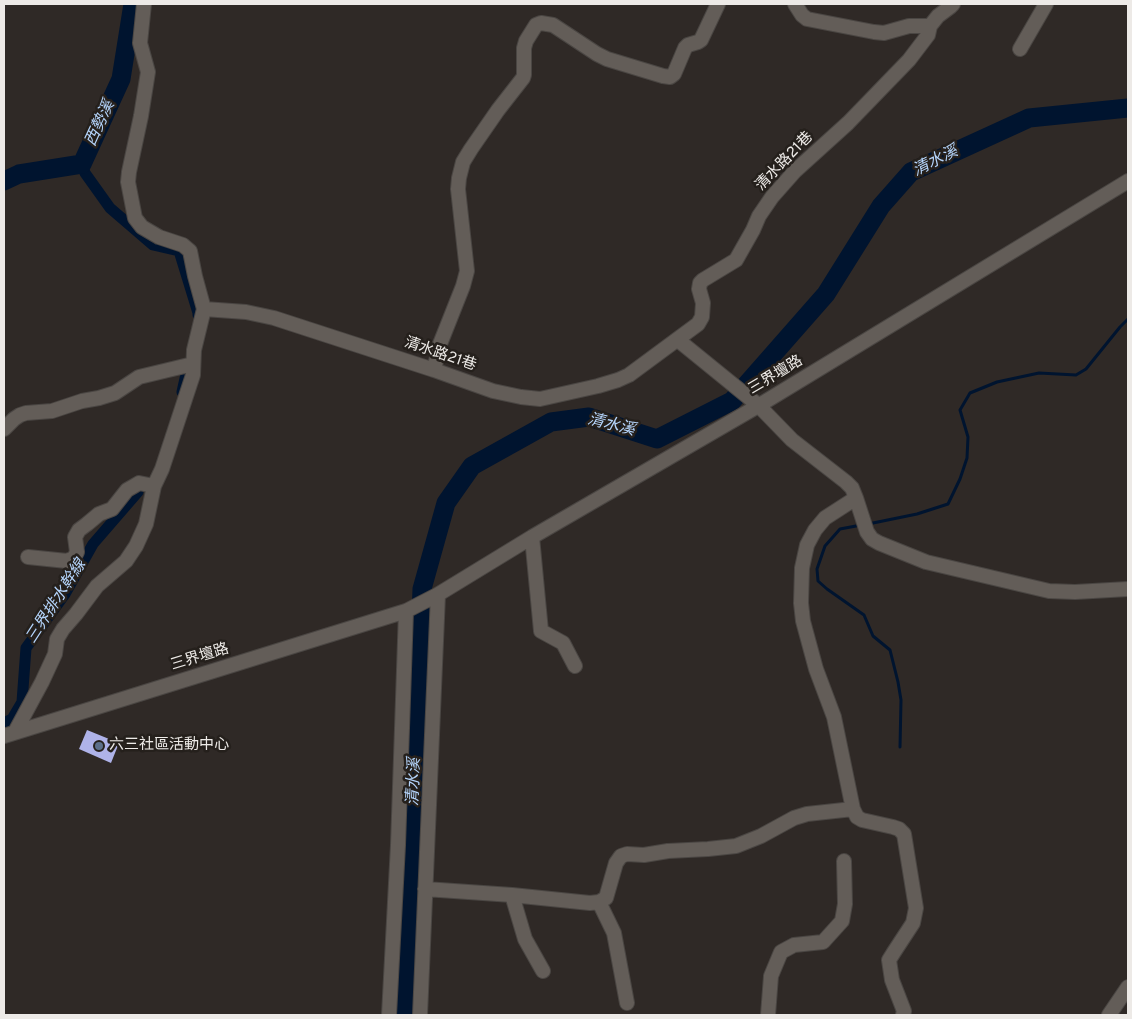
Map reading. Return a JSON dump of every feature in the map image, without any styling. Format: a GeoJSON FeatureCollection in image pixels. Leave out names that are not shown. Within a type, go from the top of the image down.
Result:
{"type":"FeatureCollection","features":[{"type":"Feature","properties":{"kind":"street"},"geometry":{"type":"LineString","coordinates":[[10,734],[42,682],[55,654],[57,639],[62,629],[97,586],[126,561],[136,546],[146,524],[154,486],[162,469],[193,375],[194,350],[204,309],[190,251],[183,245],[159,237],[142,227],[135,218],[128,182],[148,72],[140,43],[144,4]]}},
{"type":"Feature","properties":{"kind":"street"},"geometry":{"type":"LineString","coordinates":[[434,370],[440,344],[467,271],[458,189],[463,162],[498,110],[523,78],[524,48],[536,25],[541,22],[553,25],[607,60],[670,77],[674,74],[685,48],[702,40],[718,4]]}},
{"type":"Feature","properties":{"kind":"street"},"geometry":{"type":"LineString","coordinates":[[795,4],[807,19],[874,32],[884,33],[909,26],[930,26]]}},
{"type":"Feature","properties":{"kind":"street","name":"清水路21巷"},"geometry":{"type":"LineString","coordinates":[[204,309],[246,312],[274,318],[493,391],[521,397],[540,399],[618,380],[628,375],[698,324],[702,317],[703,303],[699,289],[700,283],[736,260],[753,230],[758,216],[772,197],[909,60],[928,35],[930,26],[938,16],[953,4]]}},
{"type":"Feature","properties":{"kind":"street"},"geometry":{"type":"LineString","coordinates":[[1020,49],[1046,4]]}},
{"type":"Feature","properties":{"kind":"street","name":"三界壇路"},"geometry":{"type":"LineString","coordinates":[[10,734],[406,611],[437,595],[532,537],[758,406],[1128,181]]}},
{"type":"Feature","properties":{"kind":"street"},"geometry":{"type":"LineString","coordinates":[[678,340],[758,406],[792,440],[852,488],[866,532],[880,544],[926,562],[1049,591],[1075,592],[1128,589]]}},
{"type":"Feature","properties":{"kind":"street"},"geometry":{"type":"LineString","coordinates":[[4,428],[20,415],[52,411],[82,401],[114,394],[139,377],[193,364]]}},
{"type":"Feature","properties":{"kind":"street"},"geometry":{"type":"LineString","coordinates":[[28,557],[68,561],[74,558],[78,552],[75,537],[78,530],[100,514],[112,509],[127,490],[139,484],[154,486]]}},
{"type":"Feature","properties":{"kind":"street"},"geometry":{"type":"LineString","coordinates":[[856,498],[825,518],[811,537],[807,545],[802,568],[801,603],[803,621],[816,668],[834,717],[853,809],[857,817],[862,820],[893,826],[904,834],[916,908],[913,923],[889,960],[892,980],[904,1011],[903,1015]]}},
{"type":"Feature","properties":{"kind":"street"},"geometry":{"type":"LineString","coordinates":[[532,537],[541,631],[563,642],[575,666]]}},
{"type":"Feature","properties":{"kind":"street"},"geometry":{"type":"LineString","coordinates":[[420,1015],[437,595]]}},
{"type":"Feature","properties":{"kind":"street"},"geometry":{"type":"LineString","coordinates":[[389,1015],[398,845],[406,611]]}},
{"type":"Feature","properties":{"kind":"street"},"geometry":{"type":"LineString","coordinates":[[425,889],[590,903],[599,902],[606,898],[616,863],[621,856],[736,846],[761,836],[794,818],[807,814],[853,809]]}},
{"type":"Feature","properties":{"kind":"street"},"geometry":{"type":"LineString","coordinates":[[768,1015],[771,976],[781,952],[794,945],[823,942],[842,921],[846,904],[844,861]]}},
{"type":"Feature","properties":{"kind":"street"},"geometry":{"type":"LineString","coordinates":[[512,895],[525,939],[543,971]]}},
{"type":"Feature","properties":{"kind":"street"},"geometry":{"type":"LineString","coordinates":[[599,902],[614,933],[626,1002]]}},
{"type":"Feature","properties":{"kind":"street"},"geometry":{"type":"LineString","coordinates":[[1109,1015],[1128,986]]}},
{"type":"Feature","properties":{"kind":"building","name":"六三社區活動中心"},"geometry":{"type":"Polygon","coordinates":[[[87,730],[119,743],[111,763],[79,749],[87,730]]]}},
{"type":"Feature","properties":{"kind":"waterway","name":"西勢溪"},"geometry":{"type":"LineString","coordinates":[[4,181],[19,174],[82,164],[121,79],[133,4]]}},
{"type":"Feature","properties":{"kind":"waterway","name":"清水溪"},"geometry":{"type":"LineString","coordinates":[[406,1015],[422,589],[446,503],[472,466],[551,422],[589,417],[657,439],[732,401],[826,294],[881,206],[911,172],[1029,118],[1128,108]]}},
{"type":"Feature","properties":{"kind":"waterway","name":"三界排水幹線"},"geometry":{"type":"LineString","coordinates":[[82,164],[85,173],[110,208],[153,245],[179,251],[198,315]]}},
{"type":"Feature","properties":{"kind":"waterway"},"geometry":{"type":"LineString","coordinates":[[873,523],[917,514],[948,504],[960,479],[967,458],[968,437],[960,410],[970,393],[997,382],[1039,373],[1076,375],[1086,369],[1128,319]]}},
{"type":"Feature","properties":{"kind":"waterway","name":"三界排水幹線"},"geometry":{"type":"LineString","coordinates":[[182,392],[186,374]]}},
{"type":"Feature","properties":{"kind":"waterway","name":"三界排水幹線"},"geometry":{"type":"LineString","coordinates":[[4,723],[12,719],[22,702],[26,648],[65,594],[93,544],[138,492]]}},
{"type":"Feature","properties":{"kind":"waterway"},"geometry":{"type":"LineString","coordinates":[[856,526],[840,529],[825,546],[817,569],[818,581],[864,615],[873,636],[890,650],[901,700],[900,747]]}},
{"type":"Feature","properties":{"kind":"place","name":"六三社區活動中心"},"geometry":{"type":"Point","coordinates":[99,746]}}]}
